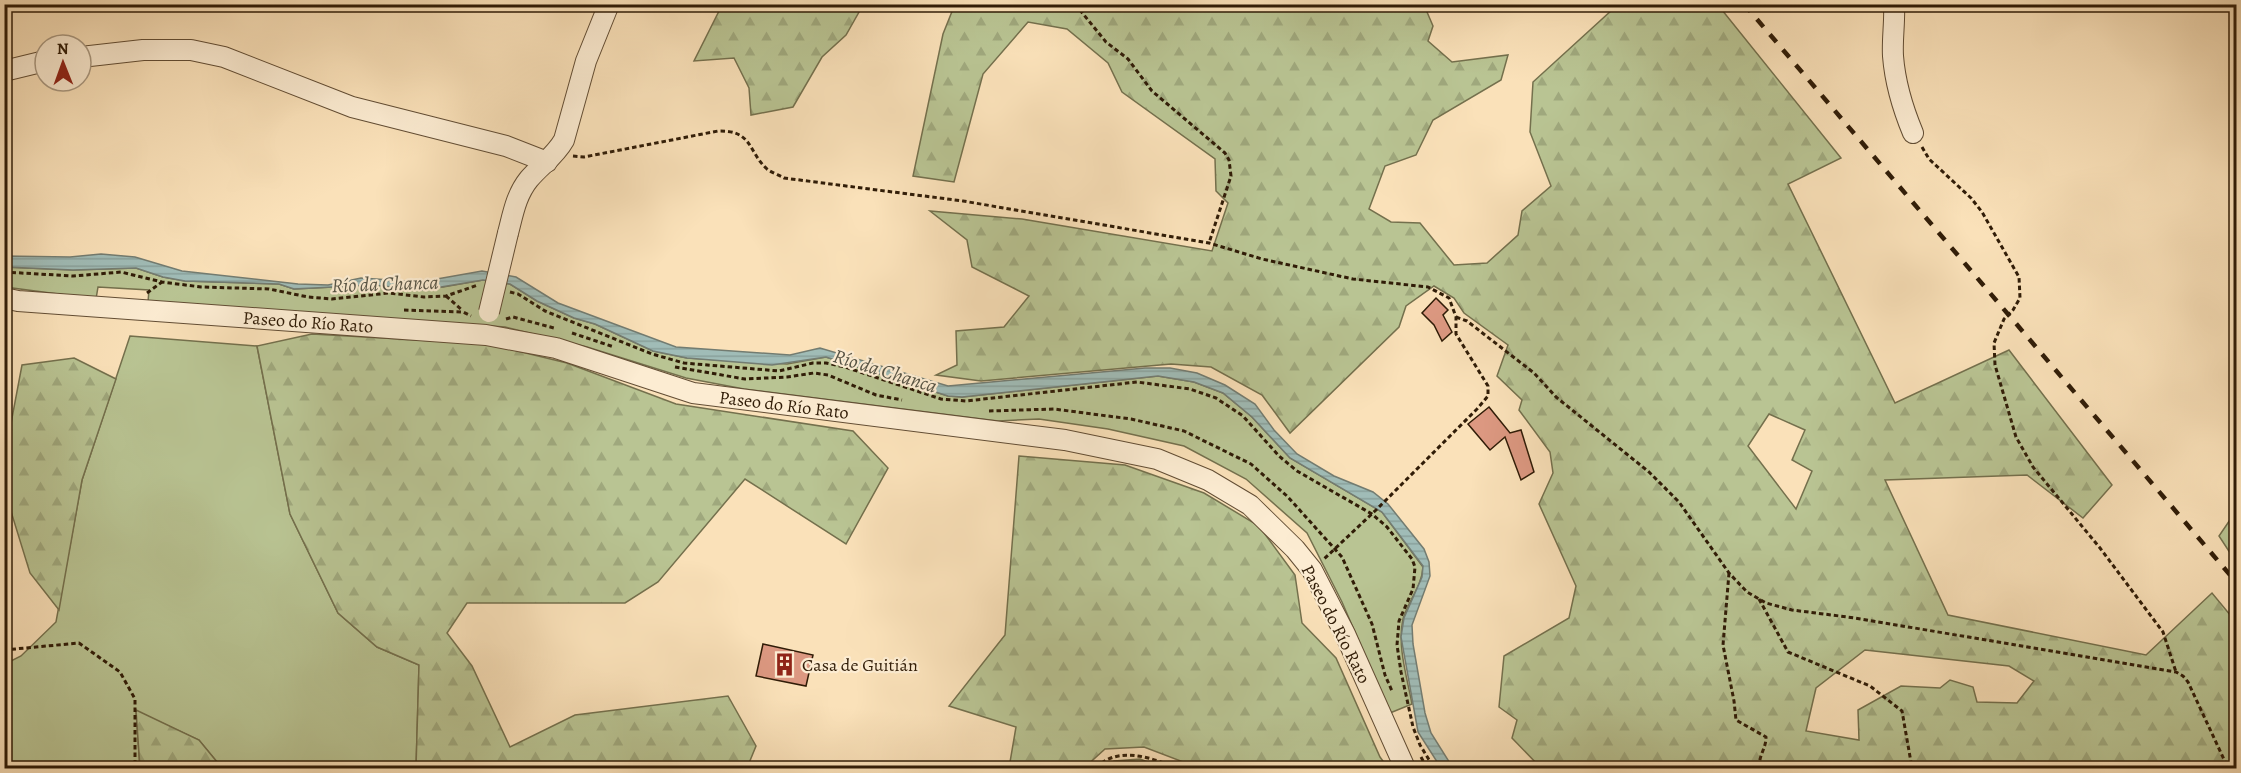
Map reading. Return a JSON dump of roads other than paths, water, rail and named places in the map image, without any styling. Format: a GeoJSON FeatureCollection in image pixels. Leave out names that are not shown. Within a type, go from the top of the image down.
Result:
{"type":"FeatureCollection","features":[{"type":"Feature","properties":{"kind":"street"},"geometry":{"type":"LineString","coordinates":[[486,335],[489,312],[514,206],[530,178],[552,157],[569,123],[586,61],[609,4]]}},
{"type":"Feature","properties":{"kind":"street"},"geometry":{"type":"LineString","coordinates":[[1894,4],[1893,54],[1896,75],[1913,133]]}},
{"type":"Feature","properties":{"kind":"street"},"geometry":{"type":"LineString","coordinates":[[93,56],[143,50],[182,50],[224,57],[352,107],[552,157]]}},
{"type":"Feature","properties":{"kind":"street"},"geometry":{"type":"LineString","coordinates":[[4,70],[33,63]]}},
{"type":"Feature","properties":{"kind":"street","name":"Paseo do Río Rato"},"geometry":{"type":"LineString","coordinates":[[4,298],[18,301],[486,335],[556,348],[693,393],[1065,440],[1156,459],[1208,480],[1250,504],[1295,549],[1312,570],[1345,634],[1406,768]]}},
{"type":"Feature","properties":{"kind":"water","name":"Río da Chanca"},"geometry":{"type":"Polygon","coordinates":[[[101,254],[135,257],[182,271],[298,284],[328,285],[361,278],[420,282],[482,271],[516,277],[558,303],[676,347],[790,355],[820,348],[948,386],[1145,368],[1170,368],[1197,373],[1225,385],[1255,404],[1274,430],[1297,454],[1334,476],[1373,492],[1388,504],[1424,549],[1429,562],[1430,576],[1412,625],[1413,644],[1425,713],[1431,733],[1453,768],[1441,768],[1418,732],[1401,637],[1404,618],[1422,577],[1423,566],[1382,512],[1290,458],[1252,417],[1223,393],[1194,382],[1158,376],[962,397],[948,396],[826,357],[772,365],[687,358],[653,351],[595,324],[574,318],[537,301],[510,284],[483,280],[423,290],[372,285],[294,289],[279,284],[185,281],[136,268],[73,270],[5,267],[4,256],[70,257],[101,254]]]}},
{"type":"Feature","properties":{"kind":"railway"},"geometry":{"type":"LineString","coordinates":[[1744,4],[2236,582]]}},
{"type":"Feature","properties":{"kind":"place","name":"Casa de Guitián"},"geometry":{"type":"Point","coordinates":[784,665]}}]}
